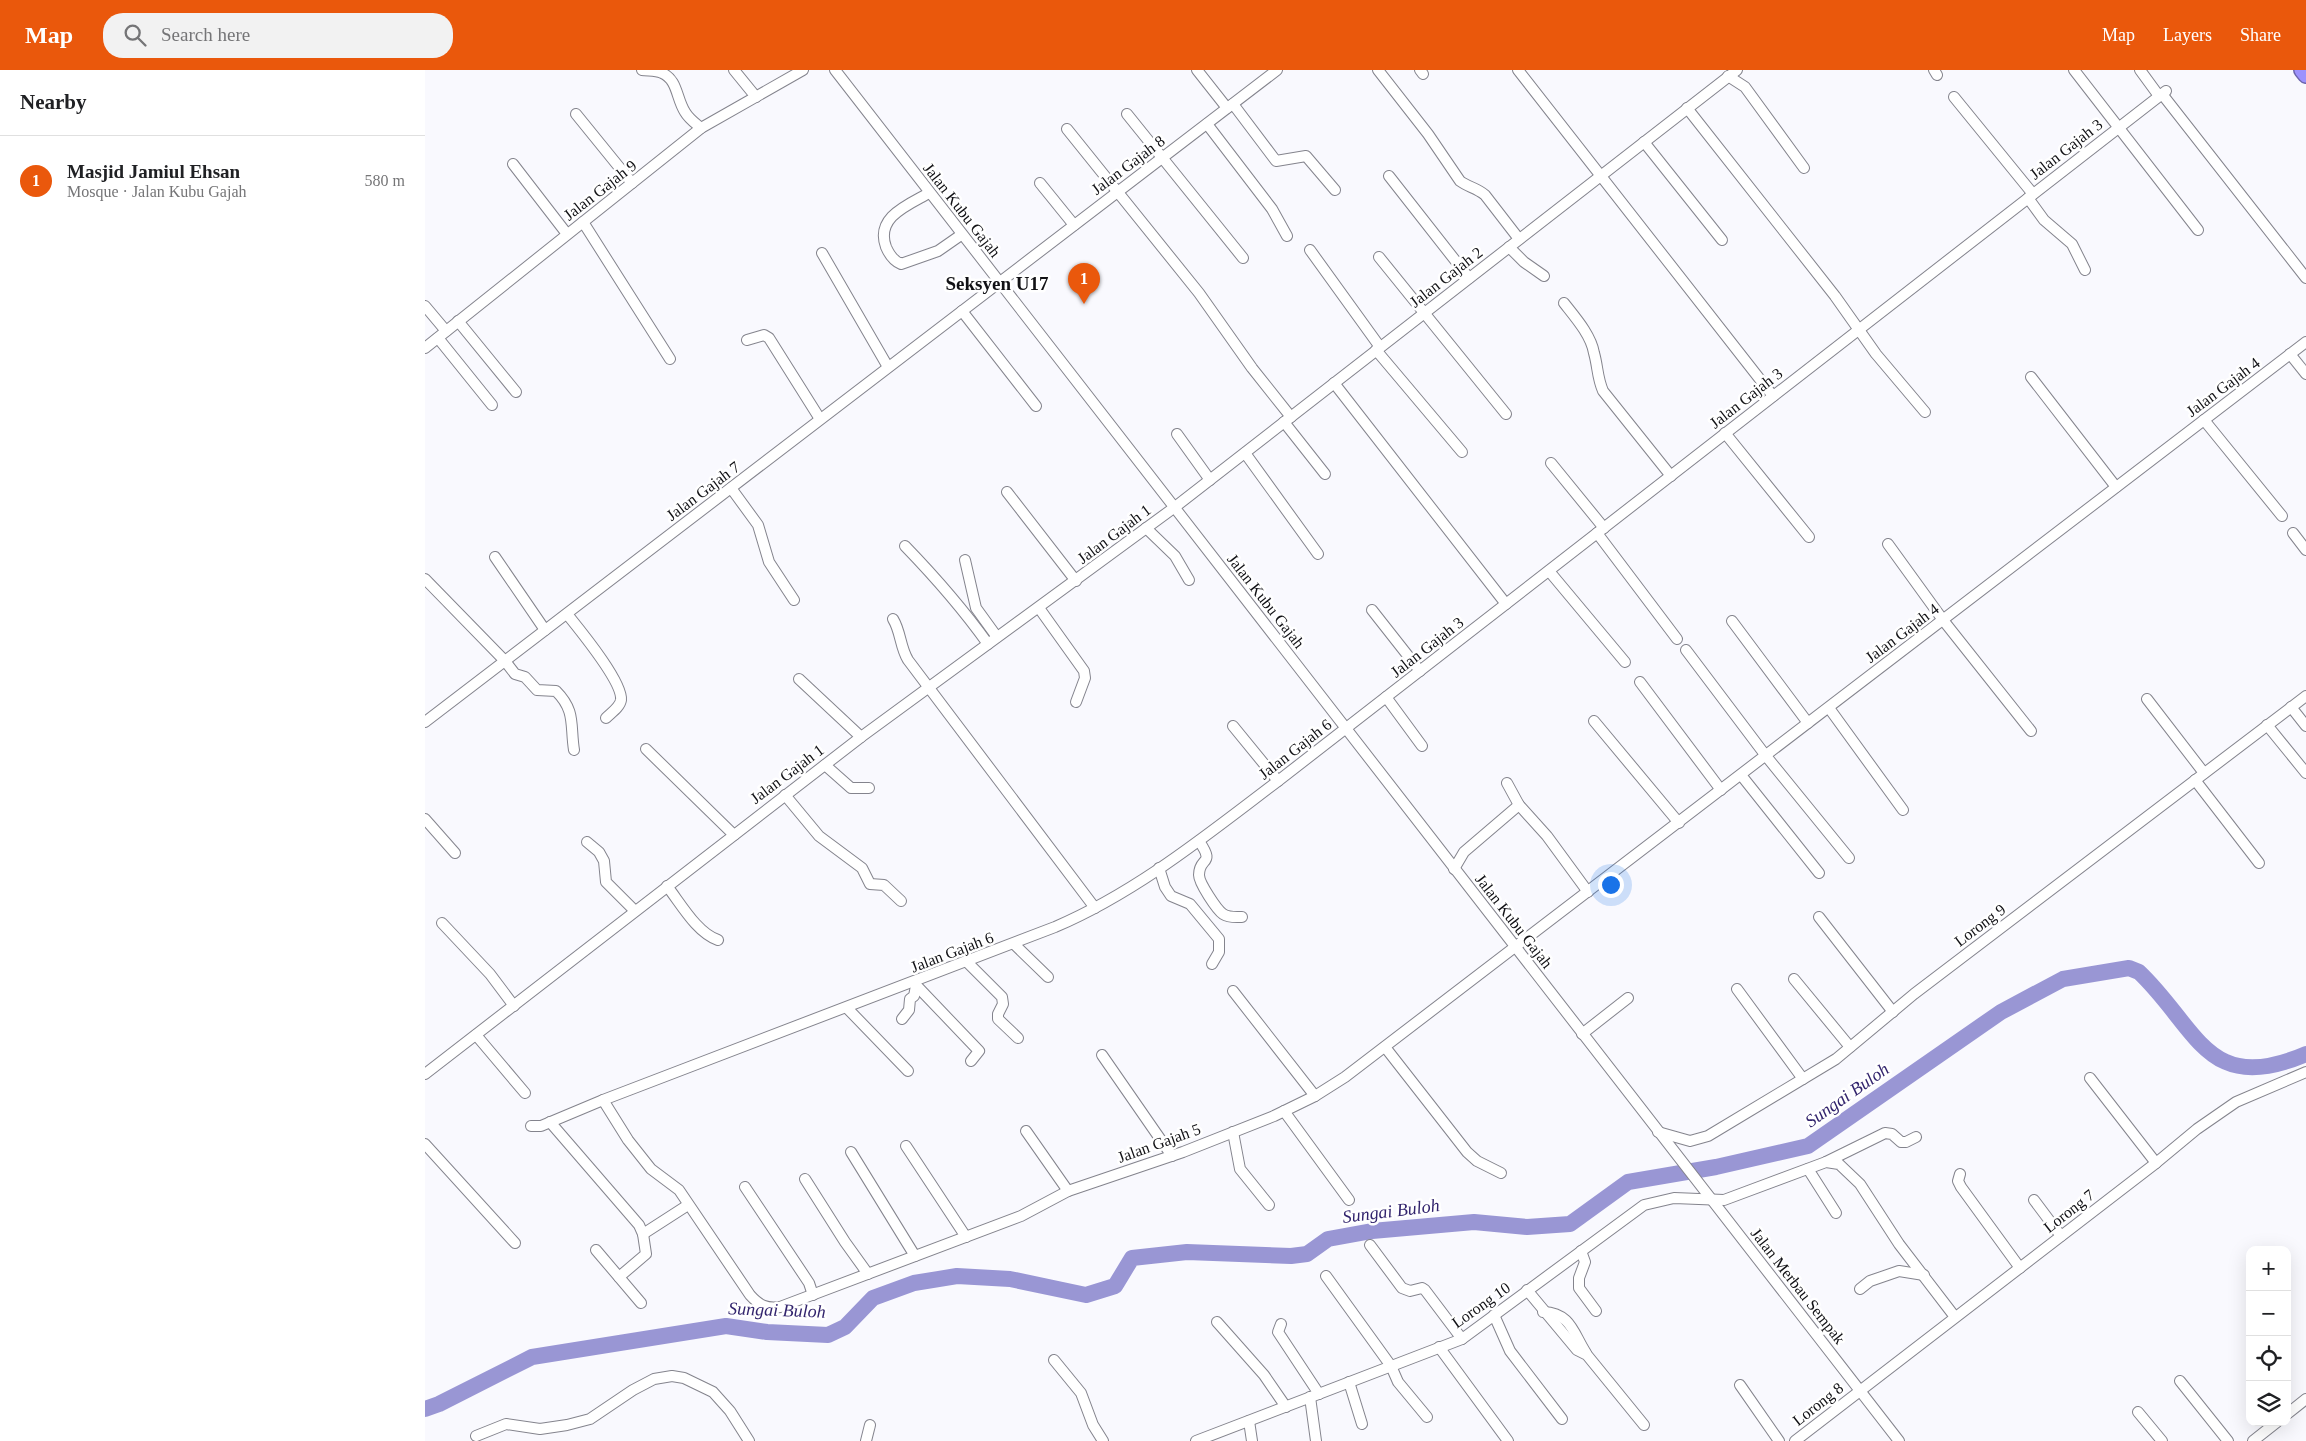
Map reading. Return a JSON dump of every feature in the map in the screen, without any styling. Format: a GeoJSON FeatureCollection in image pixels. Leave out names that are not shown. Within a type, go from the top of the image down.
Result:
{"type":"FeatureCollection","features":[{"type":"Feature","properties":{"kind":"highway"},"geometry":{"type":"LineString","coordinates":[[2302,70],[2306,76]]}},
{"type":"Feature","properties":{"kind":"street"},"geometry":{"type":"LineString","coordinates":[[642,70],[660,72],[670,79],[676,86],[677,94],[685,112],[701,128]]}},
{"type":"Feature","properties":{"kind":"street"},"geometry":{"type":"LineString","coordinates":[[734,70],[756,97]]}},
{"type":"Feature","properties":{"kind":"street","name":"Jalan Gajah 9"},"geometry":{"type":"LineString","coordinates":[[425,348],[701,128],[803,70]]}},
{"type":"Feature","properties":{"kind":"street","name":"Jalan Kubu Gajah"},"geometry":{"type":"LineString","coordinates":[[835,70],[1673,1150]]}},
{"type":"Feature","properties":{"kind":"street"},"geometry":{"type":"LineString","coordinates":[[1197,70],[1276,161],[1306,156],[1335,190]]}},
{"type":"Feature","properties":{"kind":"street","name":"Jalan Gajah 8"},"geometry":{"type":"LineString","coordinates":[[999,283],[1277,70]]}},
{"type":"Feature","properties":{"kind":"street"},"geometry":{"type":"LineString","coordinates":[[1378,70],[1428,134],[1460,181],[1479,189],[1485,194],[1519,239]]}},
{"type":"Feature","properties":{"kind":"street"},"geometry":{"type":"LineString","coordinates":[[1518,70],[1773,396]]}},
{"type":"Feature","properties":{"kind":"street"},"geometry":{"type":"LineString","coordinates":[[2074,70],[2198,230]]}},
{"type":"Feature","properties":{"kind":"street"},"geometry":{"type":"LineString","coordinates":[[2140,70],[2162,93],[2306,278]]}},
{"type":"Feature","properties":{"kind":"street"},"geometry":{"type":"LineString","coordinates":[[1732,73],[1804,168]]}},
{"type":"Feature","properties":{"kind":"street","name":"Jalan Gajah 2"},"geometry":{"type":"LineString","coordinates":[[1175,507],[1732,73]]}},
{"type":"Feature","properties":{"kind":"street","name":"Jalan Gajah 3"},"geometry":{"type":"LineString","coordinates":[[1345,729],[2162,93]]}},
{"type":"Feature","properties":{"kind":"street"},"geometry":{"type":"LineString","coordinates":[[1955,97],[2030,196],[2049,225],[2072,244],[2085,270]]}},
{"type":"Feature","properties":{"kind":"street"},"geometry":{"type":"LineString","coordinates":[[1687,108],[1835,296],[1876,354],[1925,412]]}},
{"type":"Feature","properties":{"kind":"street"},"geometry":{"type":"LineString","coordinates":[[576,114],[632,183]]}},
{"type":"Feature","properties":{"kind":"street"},"geometry":{"type":"LineString","coordinates":[[1127,114],[1243,258]]}},
{"type":"Feature","properties":{"kind":"street"},"geometry":{"type":"LineString","coordinates":[[1207,124],[1272,209],[1287,236]]}},
{"type":"Feature","properties":{"kind":"street"},"geometry":{"type":"LineString","coordinates":[[1067,129],[1199,293],[1325,474]]}},
{"type":"Feature","properties":{"kind":"street"},"geometry":{"type":"LineString","coordinates":[[1644,142],[1722,240]]}},
{"type":"Feature","properties":{"kind":"street"},"geometry":{"type":"LineString","coordinates":[[513,164],[567,234]]}},
{"type":"Feature","properties":{"kind":"street"},"geometry":{"type":"LineString","coordinates":[[1389,176],[1469,278]]}},
{"type":"Feature","properties":{"kind":"street"},"geometry":{"type":"LineString","coordinates":[[1040,183],[1074,225]]}},
{"type":"Feature","properties":{"kind":"street"},"geometry":{"type":"LineString","coordinates":[[929,192],[893,214],[885,224],[883,237],[887,249],[895,261],[901,264],[938,251],[961,234]]}},
{"type":"Feature","properties":{"kind":"street"},"geometry":{"type":"LineString","coordinates":[[583,222],[670,359]]}},
{"type":"Feature","properties":{"kind":"street"},"geometry":{"type":"LineString","coordinates":[[1509,247],[1524,262],[1544,276]]}},
{"type":"Feature","properties":{"kind":"street"},"geometry":{"type":"LineString","coordinates":[[1310,250],[1378,349],[1462,452]]}},
{"type":"Feature","properties":{"kind":"street"},"geometry":{"type":"LineString","coordinates":[[822,253],[888,367]]}},
{"type":"Feature","properties":{"kind":"street"},"geometry":{"type":"LineString","coordinates":[[1379,257],[1506,414]]}},
{"type":"Feature","properties":{"kind":"street","name":"Jalan Gajah 7"},"geometry":{"type":"LineString","coordinates":[[425,722],[999,283]]}},
{"type":"Feature","properties":{"kind":"street"},"geometry":{"type":"LineString","coordinates":[[1564,303],[1594,350],[1597,376],[1603,390],[1671,476]]}},
{"type":"Feature","properties":{"kind":"street"},"geometry":{"type":"LineString","coordinates":[[425,306],[442,334],[492,405]]}},
{"type":"Feature","properties":{"kind":"street"},"geometry":{"type":"LineString","coordinates":[[962,311],[1036,406]]}},
{"type":"Feature","properties":{"kind":"street"},"geometry":{"type":"LineString","coordinates":[[458,321],[516,392]]}},
{"type":"Feature","properties":{"kind":"street"},"geometry":{"type":"LineString","coordinates":[[747,340],[764,335],[769,338],[821,419]]}},
{"type":"Feature","properties":{"kind":"street","name":"Jalan Gajah 4"},"geometry":{"type":"LineString","coordinates":[[1516,948],[2306,342]]}},
{"type":"Feature","properties":{"kind":"street"},"geometry":{"type":"LineString","coordinates":[[2290,354],[2306,374]]}},
{"type":"Feature","properties":{"kind":"street"},"geometry":{"type":"LineString","coordinates":[[2031,377],[2117,487]]}},
{"type":"Feature","properties":{"kind":"street"},"geometry":{"type":"LineString","coordinates":[[1334,383],[1506,604]]}},
{"type":"Feature","properties":{"kind":"street"},"geometry":{"type":"LineString","coordinates":[[2204,420],[2282,516]]}},
{"type":"Feature","properties":{"kind":"street"},"geometry":{"type":"LineString","coordinates":[[1725,433],[1809,537]]}},
{"type":"Feature","properties":{"kind":"street"},"geometry":{"type":"LineString","coordinates":[[1177,434],[1210,480]]}},
{"type":"Feature","properties":{"kind":"street"},"geometry":{"type":"LineString","coordinates":[[1245,453],[1318,554]]}},
{"type":"Feature","properties":{"kind":"street"},"geometry":{"type":"LineString","coordinates":[[1551,463],[1601,530],[1677,639]]}},
{"type":"Feature","properties":{"kind":"street"},"geometry":{"type":"LineString","coordinates":[[731,488],[757,525],[769,562],[794,600]]}},
{"type":"Feature","properties":{"kind":"street"},"geometry":{"type":"LineString","coordinates":[[1007,492],[1075,581]]}},
{"type":"Feature","properties":{"kind":"street","name":"Jalan Gajah 1"},"geometry":{"type":"LineString","coordinates":[[425,1074],[861,737],[1175,507]]}},
{"type":"Feature","properties":{"kind":"street"},"geometry":{"type":"LineString","coordinates":[[1146,528],[1175,556],[1189,580]]}},
{"type":"Feature","properties":{"kind":"street"},"geometry":{"type":"LineString","coordinates":[[2293,533],[2306,550]]}},
{"type":"Feature","properties":{"kind":"street"},"geometry":{"type":"LineString","coordinates":[[1888,544],[1943,620],[2031,731]]}},
{"type":"Feature","properties":{"kind":"street"},"geometry":{"type":"LineString","coordinates":[[905,546],[949,591],[988,644]]}},
{"type":"Feature","properties":{"kind":"street"},"geometry":{"type":"LineString","coordinates":[[495,557],[545,630]]}},
{"type":"Feature","properties":{"kind":"street"},"geometry":{"type":"LineString","coordinates":[[965,560],[976,608],[997,637]]}},
{"type":"Feature","properties":{"kind":"street"},"geometry":{"type":"LineString","coordinates":[[1549,571],[1625,662]]}},
{"type":"Feature","properties":{"kind":"street"},"geometry":{"type":"LineString","coordinates":[[425,579],[505,661],[515,674],[525,677],[537,690],[556,691],[562,696],[569,707],[573,720],[572,735],[575,750]]}},
{"type":"Feature","properties":{"kind":"street"},"geometry":{"type":"LineString","coordinates":[[1039,608],[1084,671],[1085,678],[1077,702]]}},
{"type":"Feature","properties":{"kind":"street"},"geometry":{"type":"LineString","coordinates":[[1372,610],[1420,671]]}},
{"type":"Feature","properties":{"kind":"street"},"geometry":{"type":"LineString","coordinates":[[567,614],[616,683],[621,698],[620,704],[606,718]]}},
{"type":"Feature","properties":{"kind":"street"},"geometry":{"type":"LineString","coordinates":[[893,619],[904,654],[1095,908]]}},
{"type":"Feature","properties":{"kind":"street"},"geometry":{"type":"LineString","coordinates":[[1732,621],[1808,723]]}},
{"type":"Feature","properties":{"kind":"street"},"geometry":{"type":"LineString","coordinates":[[1686,650],[1766,756],[1849,858]]}},
{"type":"Feature","properties":{"kind":"street"},"geometry":{"type":"LineString","coordinates":[[799,679],[861,737]]}},
{"type":"Feature","properties":{"kind":"street"},"geometry":{"type":"LineString","coordinates":[[1640,682],[1721,790]]}},
{"type":"Feature","properties":{"kind":"street","name":"Lorong 9"},"geometry":{"type":"LineString","coordinates":[[1658,1132],[1681,1140],[1698,1140],[1720,1130],[1836,1059],[1893,1012],[2306,696]]}},
{"type":"Feature","properties":{"kind":"street"},"geometry":{"type":"LineString","coordinates":[[1386,697],[1422,746]]}},
{"type":"Feature","properties":{"kind":"street"},"geometry":{"type":"LineString","coordinates":[[2147,699],[2204,773]]}},
{"type":"Feature","properties":{"kind":"street"},"geometry":{"type":"LineString","coordinates":[[2291,707],[2306,726]]}},
{"type":"Feature","properties":{"kind":"street"},"geometry":{"type":"LineString","coordinates":[[1829,708],[1903,810]]}},
{"type":"Feature","properties":{"kind":"street"},"geometry":{"type":"LineString","coordinates":[[1594,721],[1679,823]]}},
{"type":"Feature","properties":{"kind":"street"},"geometry":{"type":"LineString","coordinates":[[2267,725],[2306,773]]}},
{"type":"Feature","properties":{"kind":"street"},"geometry":{"type":"LineString","coordinates":[[1233,726],[1278,781]]}},
{"type":"Feature","properties":{"kind":"street","name":"Jalan Gajah 6"},"geometry":{"type":"LineString","coordinates":[[531,1126],[541,1126],[603,1100],[915,984],[1072,920],[1095,908],[1199,841],[1345,729]]}},
{"type":"Feature","properties":{"kind":"street"},"geometry":{"type":"LineString","coordinates":[[646,749],[733,835]]}},
{"type":"Feature","properties":{"kind":"street"},"geometry":{"type":"LineString","coordinates":[[825,765],[851,788],[869,788]]}},
{"type":"Feature","properties":{"kind":"street"},"geometry":{"type":"LineString","coordinates":[[1741,775],[1819,873]]}},
{"type":"Feature","properties":{"kind":"street"},"geometry":{"type":"LineString","coordinates":[[2195,780],[2259,863]]}},
{"type":"Feature","properties":{"kind":"street"},"geometry":{"type":"LineString","coordinates":[[1507,783],[1519,806],[1547,836],[1588,892]]}},
{"type":"Feature","properties":{"kind":"street"},"geometry":{"type":"LineString","coordinates":[[785,795],[819,836],[862,868],[870,884],[884,885],[901,901]]}},
{"type":"Feature","properties":{"kind":"street"},"geometry":{"type":"LineString","coordinates":[[1454,869],[1464,852],[1519,806]]}},
{"type":"Feature","properties":{"kind":"street"},"geometry":{"type":"LineString","coordinates":[[425,819],[455,854]]}},
{"type":"Feature","properties":{"kind":"street"},"geometry":{"type":"LineString","coordinates":[[1199,841],[1208,854],[1199,876],[1205,890],[1223,914],[1229,917],[1242,917]]}},
{"type":"Feature","properties":{"kind":"street"},"geometry":{"type":"LineString","coordinates":[[587,842],[599,852],[603,861],[606,882],[635,911]]}},
{"type":"Feature","properties":{"kind":"street"},"geometry":{"type":"LineString","coordinates":[[1159,868],[1165,887],[1171,896],[1190,904],[1219,940],[1219,952],[1212,964]]}},
{"type":"Feature","properties":{"kind":"street"},"geometry":{"type":"LineString","coordinates":[[667,886],[709,937],[718,940]]}},
{"type":"Feature","properties":{"kind":"street"},"geometry":{"type":"LineString","coordinates":[[1819,917],[1893,1012]]}},
{"type":"Feature","properties":{"kind":"street"},"geometry":{"type":"LineString","coordinates":[[442,923],[490,974],[514,1006]]}},
{"type":"Feature","properties":{"kind":"street"},"geometry":{"type":"LineString","coordinates":[[1013,944],[1048,977]]}},
{"type":"Feature","properties":{"kind":"street","name":"Jalan Gajah 5"},"geometry":{"type":"LineString","coordinates":[[688,1205],[756,1302],[762,1306],[780,1307],[1021,1216],[1067,1191],[1172,1156],[1284,1111],[1315,1096],[1385,1047],[1516,948]]}},
{"type":"Feature","properties":{"kind":"street"},"geometry":{"type":"LineString","coordinates":[[967,962],[1002,997],[1003,1004],[998,1014],[998,1019],[1018,1038]]}},
{"type":"Feature","properties":{"kind":"street"},"geometry":{"type":"LineString","coordinates":[[1794,979],[1850,1047]]}},
{"type":"Feature","properties":{"kind":"street"},"geometry":{"type":"LineString","coordinates":[[902,1019],[909,1010],[910,999],[914,996],[915,984]]}},
{"type":"Feature","properties":{"kind":"street"},"geometry":{"type":"LineString","coordinates":[[915,984],[979,1051],[971,1061]]}},
{"type":"Feature","properties":{"kind":"street"},"geometry":{"type":"LineString","coordinates":[[1737,989],[1803,1079]]}},
{"type":"Feature","properties":{"kind":"street"},"geometry":{"type":"LineString","coordinates":[[1233,991],[1315,1096]]}},
{"type":"Feature","properties":{"kind":"street"},"geometry":{"type":"LineString","coordinates":[[1582,1034],[1628,998]]}},
{"type":"Feature","properties":{"kind":"street"},"geometry":{"type":"LineString","coordinates":[[847,1008],[908,1071]]}},
{"type":"Feature","properties":{"kind":"street"},"geometry":{"type":"LineString","coordinates":[[476,1035],[525,1093]]}},
{"type":"Feature","properties":{"kind":"street"},"geometry":{"type":"LineString","coordinates":[[1385,1047],[1467,1152],[1477,1161],[1501,1174]]}},
{"type":"Feature","properties":{"kind":"street"},"geometry":{"type":"LineString","coordinates":[[1102,1055],[1172,1156]]}},
{"type":"Feature","properties":{"kind":"street","name":"Lorong 7"},"geometry":{"type":"LineString","coordinates":[[1860,1390],[2156,1163],[2197,1129],[2236,1102],[2306,1072]]}},
{"type":"Feature","properties":{"kind":"street"},"geometry":{"type":"LineString","coordinates":[[2090,1078],[2156,1163]]}},
{"type":"Feature","properties":{"kind":"street"},"geometry":{"type":"LineString","coordinates":[[603,1100],[628,1140],[651,1169],[679,1190],[688,1205],[643,1234]]}},
{"type":"Feature","properties":{"kind":"street"},"geometry":{"type":"LineString","coordinates":[[1284,1111],[1349,1200]]}},
{"type":"Feature","properties":{"kind":"street"},"geometry":{"type":"LineString","coordinates":[[550,1122],[639,1225],[643,1234],[646,1254],[619,1277]]}},
{"type":"Feature","properties":{"kind":"street"},"geometry":{"type":"LineString","coordinates":[[1026,1131],[1067,1191]]}},
{"type":"Feature","properties":{"kind":"street"},"geometry":{"type":"LineString","coordinates":[[1233,1132],[1240,1169],[1269,1205]]}},
{"type":"Feature","properties":{"kind":"street","name":"Lorong 10"},"geometry":{"type":"LineString","coordinates":[[1196,1441],[1462,1339],[1644,1205],[1674,1198],[1709,1196],[1724,1200],[1826,1162],[1885,1133],[1892,1134],[1901,1142],[1916,1137]]}},
{"type":"Feature","properties":{"kind":"street"},"geometry":{"type":"LineString","coordinates":[[425,1144],[515,1243]]}},
{"type":"Feature","properties":{"kind":"street"},"geometry":{"type":"LineString","coordinates":[[906,1146],[966,1237]]}},
{"type":"Feature","properties":{"kind":"street","name":"Jalan Merbau Sempak"},"geometry":{"type":"LineString","coordinates":[[1673,1150],[1899,1441]]}},
{"type":"Feature","properties":{"kind":"street"},"geometry":{"type":"LineString","coordinates":[[851,1152],[915,1256]]}},
{"type":"Feature","properties":{"kind":"street"},"geometry":{"type":"LineString","coordinates":[[1826,1162],[1839,1164],[1860,1184],[1899,1244],[1955,1318]]}},
{"type":"Feature","properties":{"kind":"street"},"geometry":{"type":"LineString","coordinates":[[1808,1169],[1836,1213]]}},
{"type":"Feature","properties":{"kind":"street"},"geometry":{"type":"LineString","coordinates":[[1960,1174],[1958,1181],[1961,1187],[2020,1268]]}},
{"type":"Feature","properties":{"kind":"street"},"geometry":{"type":"LineString","coordinates":[[805,1179],[868,1274]]}},
{"type":"Feature","properties":{"kind":"street"},"geometry":{"type":"LineString","coordinates":[[745,1188],[809,1283],[813,1295]]}},
{"type":"Feature","properties":{"kind":"street"},"geometry":{"type":"LineString","coordinates":[[2034,1200],[2061,1236]]}},
{"type":"Feature","properties":{"kind":"street"},"geometry":{"type":"LineString","coordinates":[[1370,1245],[1402,1288],[1409,1291],[1422,1288],[1425,1290],[1462,1339]]}},
{"type":"Feature","properties":{"kind":"street"},"geometry":{"type":"LineString","coordinates":[[596,1250],[641,1303]]}},
{"type":"Feature","properties":{"kind":"street"},"geometry":{"type":"LineString","coordinates":[[1581,1251],[1585,1262],[1579,1278],[1579,1288],[1596,1310]]}},
{"type":"Feature","properties":{"kind":"street"},"geometry":{"type":"LineString","coordinates":[[1860,1289],[1870,1281],[1899,1271],[1923,1275]]}},
{"type":"Feature","properties":{"kind":"street"},"geometry":{"type":"LineString","coordinates":[[1326,1276],[1391,1366],[1398,1382],[1427,1417]]}},
{"type":"Feature","properties":{"kind":"street"},"geometry":{"type":"LineString","coordinates":[[1527,1290],[1543,1312],[1553,1312],[1564,1317],[1587,1354],[1644,1425]]}},
{"type":"Feature","properties":{"kind":"street"},"geometry":{"type":"LineString","coordinates":[[1494,1315],[1510,1351],[1562,1419]]}},
{"type":"Feature","properties":{"kind":"street"},"geometry":{"type":"LineString","coordinates":[[1217,1322],[1264,1375],[1286,1407]]}},
{"type":"Feature","properties":{"kind":"street"},"geometry":{"type":"LineString","coordinates":[[1281,1324],[1278,1332],[1314,1395],[1316,1441]]}},
{"type":"Feature","properties":{"kind":"street"},"geometry":{"type":"LineString","coordinates":[[1439,1347],[1509,1441]]}},
{"type":"Feature","properties":{"kind":"street"},"geometry":{"type":"LineString","coordinates":[[1054,1360],[1081,1393],[1093,1425],[1103,1441]]}},
{"type":"Feature","properties":{"kind":"street"},"geometry":{"type":"LineString","coordinates":[[476,1436],[506,1424],[540,1430],[590,1419],[633,1390],[654,1379],[672,1376],[684,1378],[713,1392],[730,1411],[749,1441]]}},
{"type":"Feature","properties":{"kind":"street"},"geometry":{"type":"LineString","coordinates":[[2180,1381],[2228,1441]]}},
{"type":"Feature","properties":{"kind":"street"},"geometry":{"type":"LineString","coordinates":[[1349,1382],[1362,1424]]}},
{"type":"Feature","properties":{"kind":"street"},"geometry":{"type":"LineString","coordinates":[[1740,1385],[1779,1441]]}},
{"type":"Feature","properties":{"kind":"street","name":"Lorong 8"},"geometry":{"type":"LineString","coordinates":[[1800,1439],[1860,1390]]}},
{"type":"Feature","properties":{"kind":"street"},"geometry":{"type":"LineString","coordinates":[[2291,1411],[2306,1399]]}},
{"type":"Feature","properties":{"kind":"street"},"geometry":{"type":"LineString","coordinates":[[2138,1412],[2162,1441]]}},
{"type":"Feature","properties":{"kind":"street"},"geometry":{"type":"LineString","coordinates":[[1249,1421],[1252,1441]]}},
{"type":"Feature","properties":{"kind":"street"},"geometry":{"type":"LineString","coordinates":[[866,1441],[870,1425]]}},
{"type":"Feature","properties":{"kind":"street"},"geometry":{"type":"LineString","coordinates":[[2253,1441],[2272,1426]]}},
{"type":"Feature","properties":{"kind":"waterway","name":"Sungai Buloh"},"geometry":{"type":"LineString","coordinates":[[425,1409],[439,1404],[532,1357],[726,1326],[767,1332],[828,1335],[845,1327],[873,1298],[914,1283],[957,1276],[1010,1279],[1086,1295],[1115,1286],[1132,1258],[1187,1252],[1291,1256],[1307,1254],[1328,1239],[1372,1231],[1474,1222],[1527,1227],[1570,1224],[1628,1182],[1716,1167],[1808,1146],[2001,1012],[2063,979],[2129,968],[2139,972],[2207,1050],[2225,1062],[2246,1067],[2273,1065],[2306,1054]]}},
{"type":"Feature","properties":{"kind":"place","name":"Masjid Jamiul Ehsan"},"geometry":{"type":"Point","coordinates":[1084,304]}},
{"type":"Feature","properties":{"kind":"district","name":"Seksyen U17"},"geometry":{"type":"Point","coordinates":[997,283]}}]}
